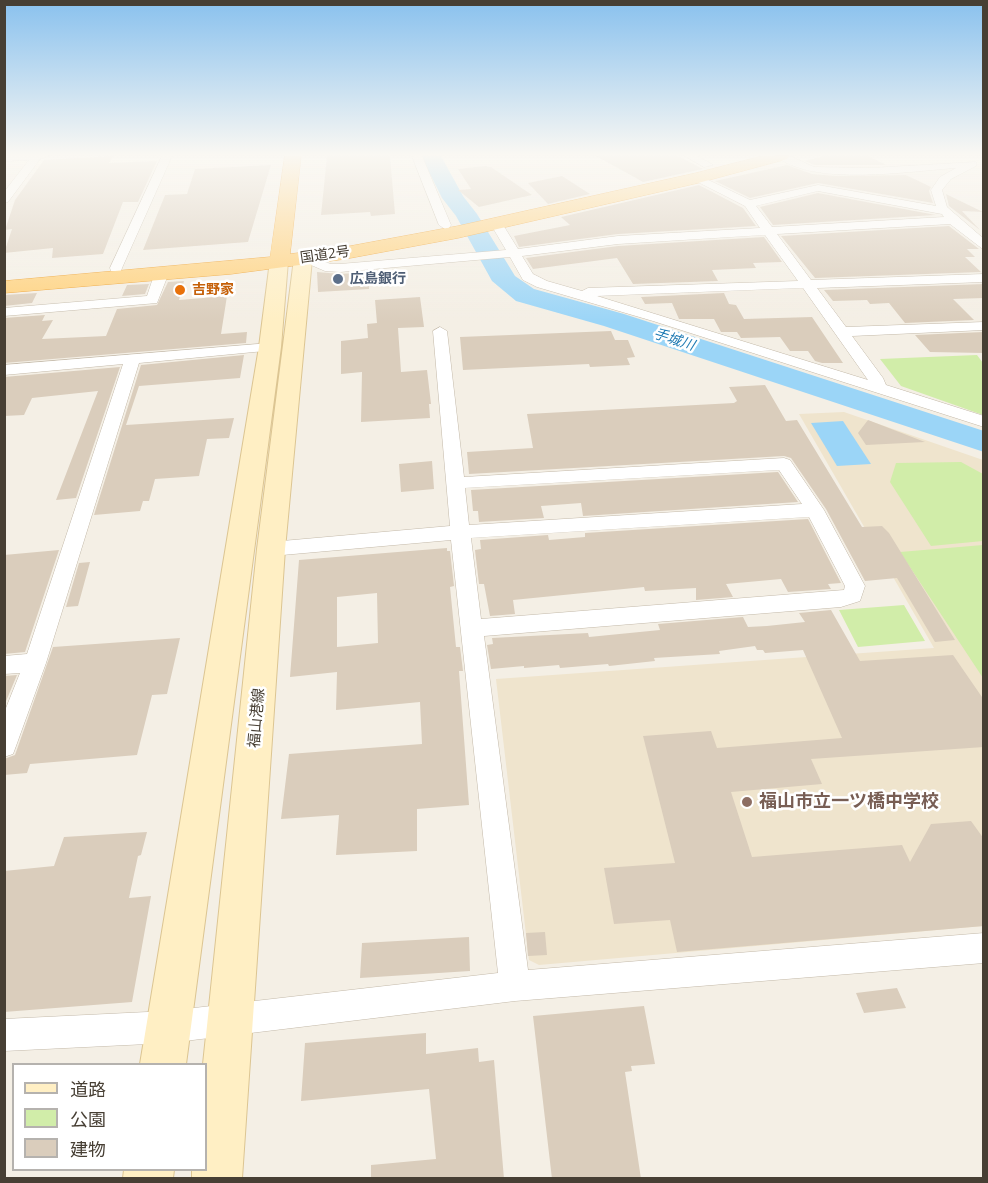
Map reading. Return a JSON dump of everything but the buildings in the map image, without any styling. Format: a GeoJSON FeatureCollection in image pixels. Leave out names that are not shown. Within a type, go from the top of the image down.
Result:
{"type":"FeatureCollection","features":[{"type":"Feature","properties":{"kind":"highway"},"geometry":{"type":"LineString","coordinates":[[294,211],[294,253]]}},
{"type":"Feature","properties":{"kind":"highway","name":"国道2号"},"geometry":{"type":"LineString","coordinates":[[4,287],[161,275],[490,221],[532,211]]}},
{"type":"Feature","properties":{"kind":"highway","name":"国道2号"},"geometry":{"type":"LineString","coordinates":[[4,277],[294,253]]}},
{"type":"Feature","properties":{"kind":"main road"},"geometry":{"type":"LineString","coordinates":[[163,1063],[270,347],[294,253]]}},
{"type":"Feature","properties":{"kind":"main road","name":"福山港線"},"geometry":{"type":"LineString","coordinates":[[217,1179],[232,1021],[294,253]]}},
{"type":"Feature","properties":{"kind":"street"},"geometry":{"type":"LineString","coordinates":[[116,268],[142,211]]}},
{"type":"Feature","properties":{"kind":"street"},"geometry":{"type":"LineString","coordinates":[[445,211],[452,226]]}},
{"type":"Feature","properties":{"kind":"street"},"geometry":{"type":"LineString","coordinates":[[754,211],[875,378],[879,389]]}},
{"type":"Feature","properties":{"kind":"street"},"geometry":{"type":"LineString","coordinates":[[926,211],[948,216]]}},
{"type":"Feature","properties":{"kind":"street"},"geometry":{"type":"LineString","coordinates":[[945,211],[984,246]]}},
{"type":"Feature","properties":{"kind":"street"},"geometry":{"type":"LineString","coordinates":[[294,253],[330,268],[511,253],[618,240],[769,232],[948,216]]}},
{"type":"Feature","properties":{"kind":"street"},"geometry":{"type":"LineString","coordinates":[[490,221],[528,277],[569,292],[984,422]]}},
{"type":"Feature","properties":{"kind":"street"},"geometry":{"type":"LineString","coordinates":[[4,312],[152,300],[161,275]]}},
{"type":"Feature","properties":{"kind":"street"},"geometry":{"type":"LineString","coordinates":[[569,292],[984,278]]}},
{"type":"Feature","properties":{"kind":"street"},"geometry":{"type":"LineString","coordinates":[[841,332],[984,326]]}},
{"type":"Feature","properties":{"kind":"street"},"geometry":{"type":"LineString","coordinates":[[440,331],[460,532],[515,986]]}},
{"type":"Feature","properties":{"kind":"street"},"geometry":{"type":"LineString","coordinates":[[4,370],[270,347]]}},
{"type":"Feature","properties":{"kind":"street"},"geometry":{"type":"LineString","coordinates":[[4,746],[35,663],[133,358]]}},
{"type":"Feature","properties":{"kind":"street"},"geometry":{"type":"LineString","coordinates":[[456,483],[783,464],[815,510],[855,586],[853,595],[841,599],[473,628]]}},
{"type":"Feature","properties":{"kind":"street"},"geometry":{"type":"LineString","coordinates":[[271,549],[460,532],[815,510]]}},
{"type":"Feature","properties":{"kind":"street"},"geometry":{"type":"LineString","coordinates":[[4,665],[35,663]]}},
{"type":"Feature","properties":{"kind":"street"},"geometry":{"type":"LineString","coordinates":[[4,1035],[168,1027],[515,986],[983,948]]}},
{"type":"Feature","properties":{"kind":"shaded area","name":"福山市立一ツ橋中学校"},"geometry":{"type":"Polygon","coordinates":[[[844,412],[983,460],[983,926],[539,965],[529,960],[496,679],[934,648],[799,414],[844,412]]]}},
{"type":"Feature","properties":{"kind":"green space"},"geometry":{"type":"Polygon","coordinates":[[[977,355],[983,363],[983,415],[901,386],[880,359],[977,355]]]}},
{"type":"Feature","properties":{"kind":"green space"},"geometry":{"type":"Polygon","coordinates":[[[961,462],[983,474],[983,541],[931,546],[890,482],[896,463],[961,462]]]}},
{"type":"Feature","properties":{"kind":"green space"},"geometry":{"type":"Polygon","coordinates":[[[983,545],[983,678],[900,552],[983,545]]]}},
{"type":"Feature","properties":{"kind":"green space"},"geometry":{"type":"Polygon","coordinates":[[[904,605],[925,641],[858,647],[839,610],[904,605]]]}},
{"type":"Feature","properties":{"kind":"water"},"geometry":{"type":"Polygon","coordinates":[[[843,421],[871,464],[837,466],[811,423],[843,421]]]}},
{"type":"Feature","properties":{"kind":"waterway","name":"手城川"},"geometry":{"type":"LineString","coordinates":[[464,211],[505,281],[525,295],[614,320],[984,442]]}},
{"type":"Feature","properties":{"kind":"place","name":"広島銀行"},"geometry":{"type":"Point","coordinates":[338,279]}},
{"type":"Feature","properties":{"kind":"place","name":"吉野家"},"geometry":{"type":"Point","coordinates":[180,290]}},
{"type":"Feature","properties":{"kind":"place","name":"福山市立一ツ橋中学校"},"geometry":{"type":"Point","coordinates":[747,802]}}]}
